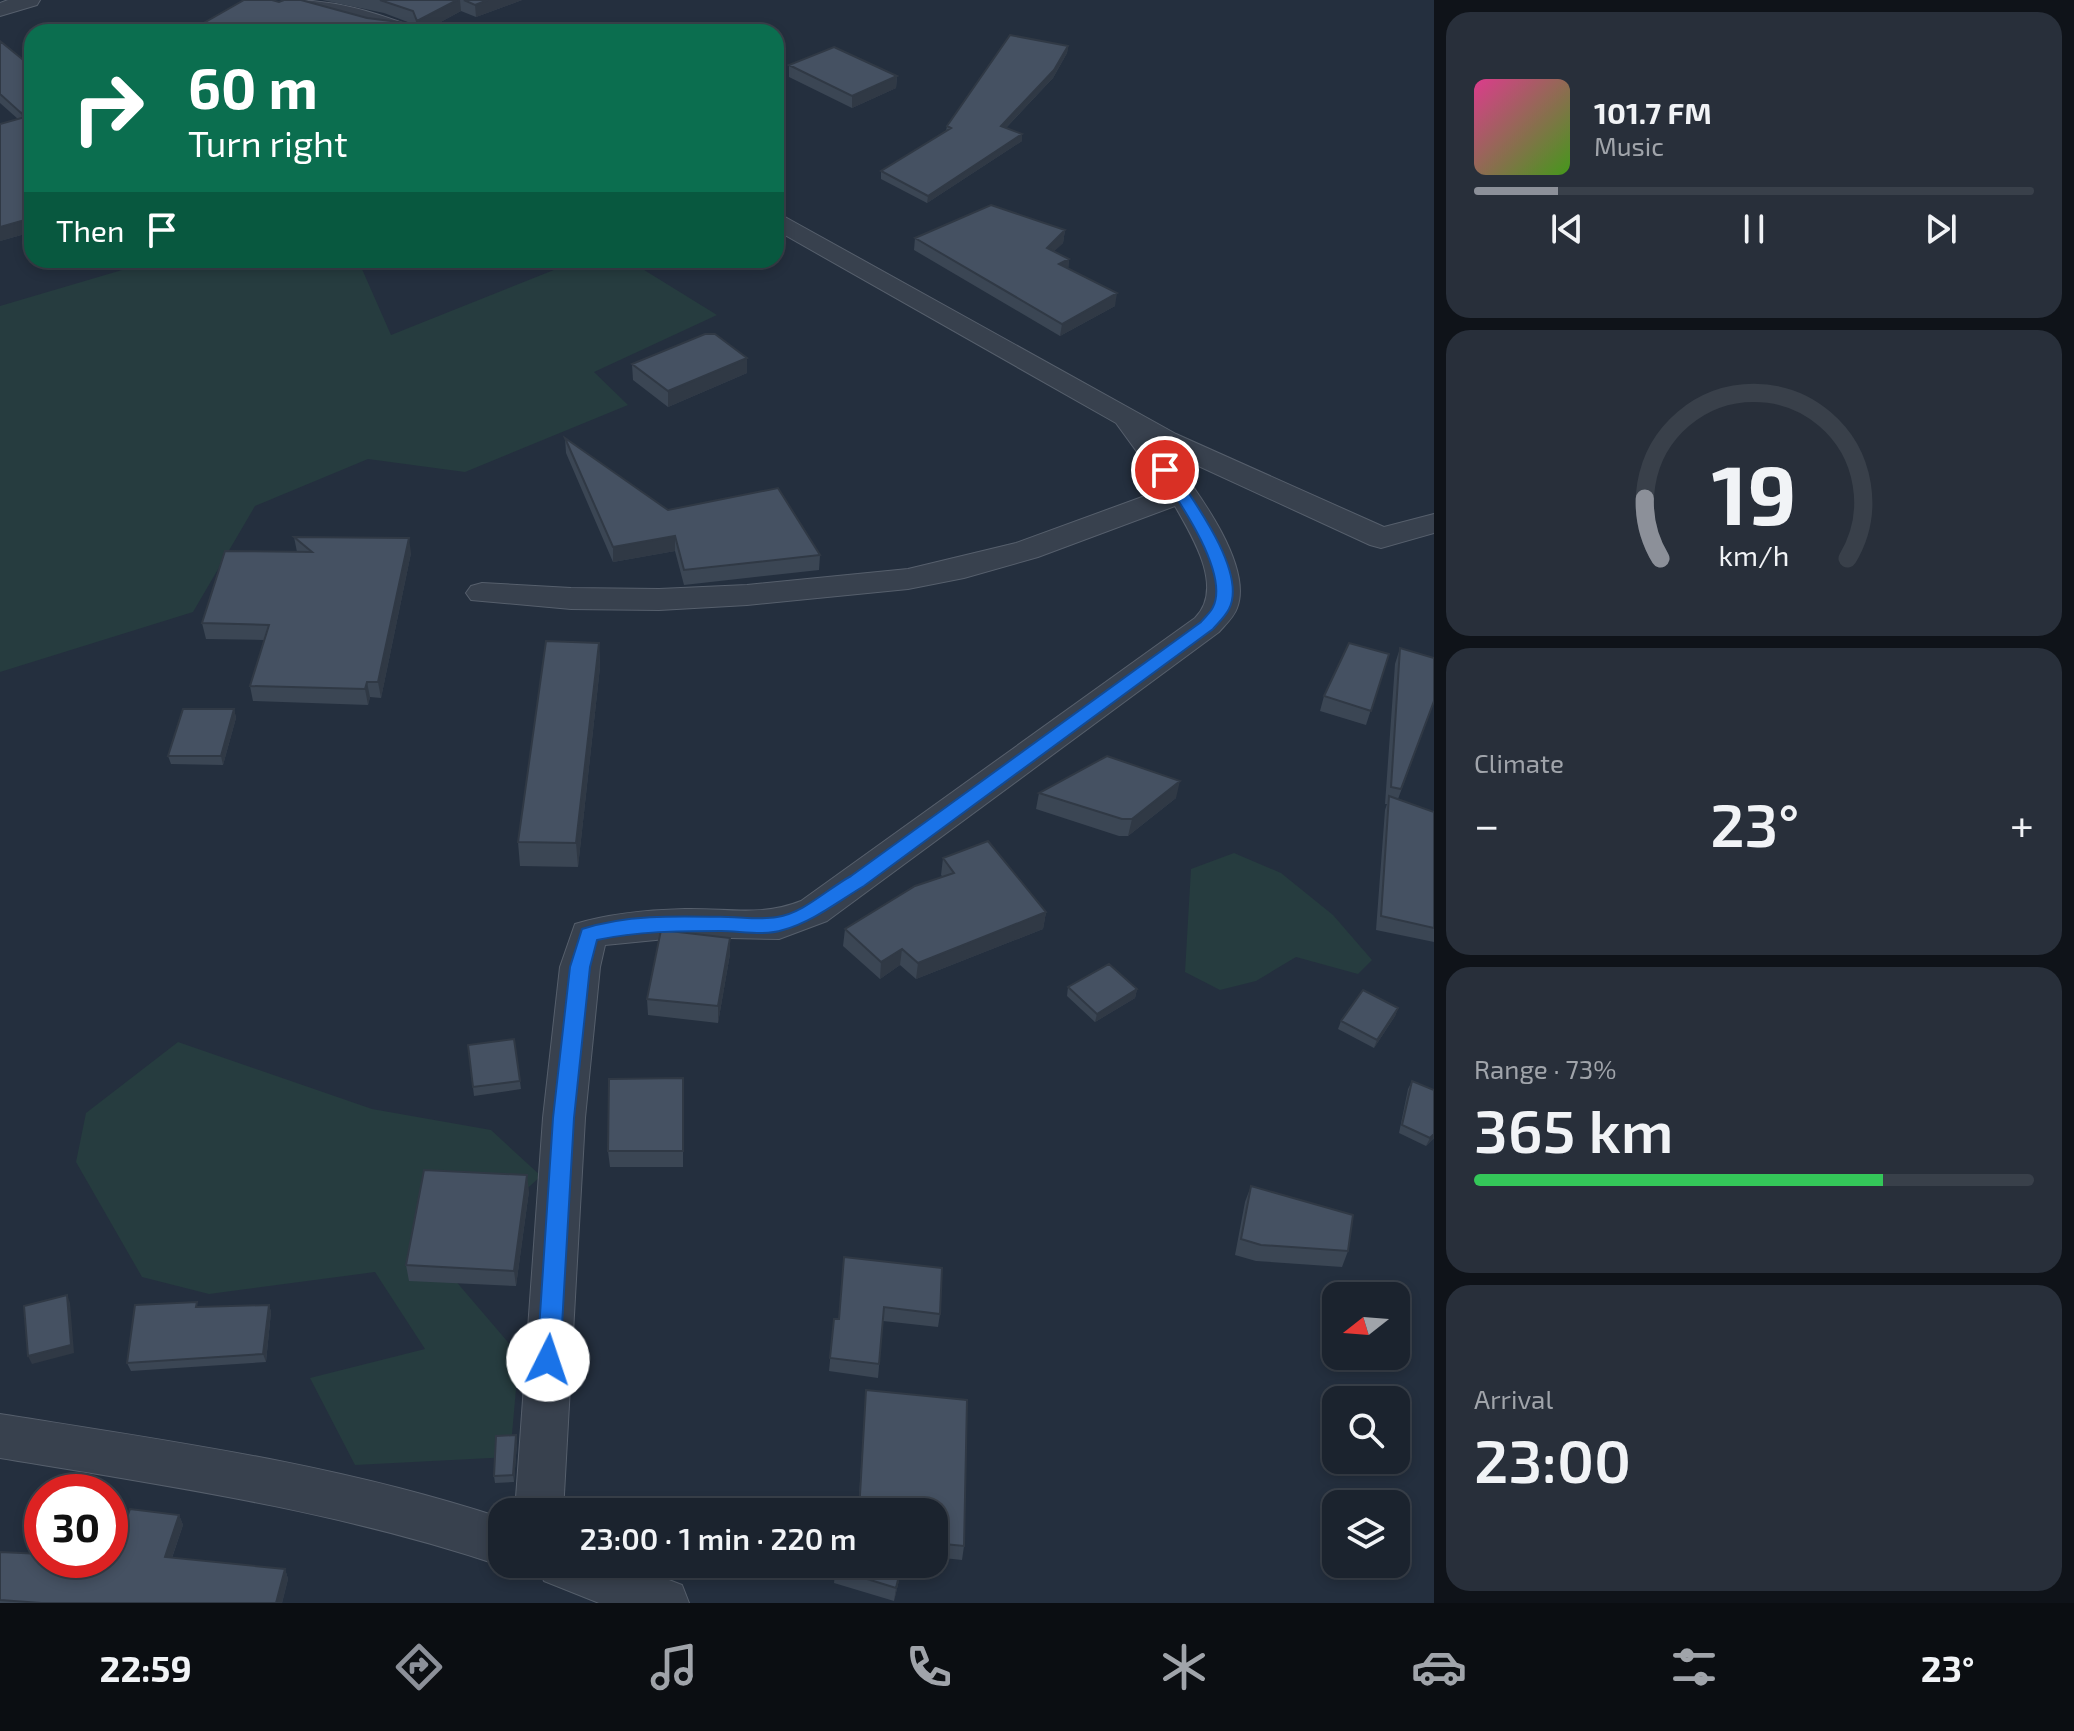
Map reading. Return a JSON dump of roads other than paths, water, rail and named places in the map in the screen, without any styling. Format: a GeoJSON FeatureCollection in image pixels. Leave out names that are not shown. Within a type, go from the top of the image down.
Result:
{"type":"FeatureCollection","features":[{"type":"Feature","properties":{"kind":"street"},"geometry":{"type":"LineString","coordinates":[[0,10],[29,0]]}},
{"type":"Feature","properties":{"kind":"street"},"geometry":{"type":"LineString","coordinates":[[300,0],[386,24]]}},
{"type":"Feature","properties":{"kind":"street"},"geometry":{"type":"LineString","coordinates":[[784,225],[1166,440],[1381,538],[1434,523]]}},
{"type":"Feature","properties":{"kind":"street"},"geometry":{"type":"LineString","coordinates":[[540,1498],[564,1118],[580,967],[589,934],[622,927],[686,923],[779,925],[814,911],[1194,635],[1222,608],[1222,571],[1181,493],[1127,419]]}},
{"type":"Feature","properties":{"kind":"street"},"geometry":{"type":"LineString","coordinates":[[482,593],[554,600],[647,602],[784,593],[930,575],[1030,550],[1181,493]]}},
{"type":"Feature","properties":{"kind":"street"},"geometry":{"type":"LineString","coordinates":[[0,1436],[209,1471],[345,1498],[458,1526],[488,1537]]}},
{"type":"Feature","properties":{"kind":"street"},"geometry":{"type":"LineString","coordinates":[[599,1578],[664,1603]]}}]}
